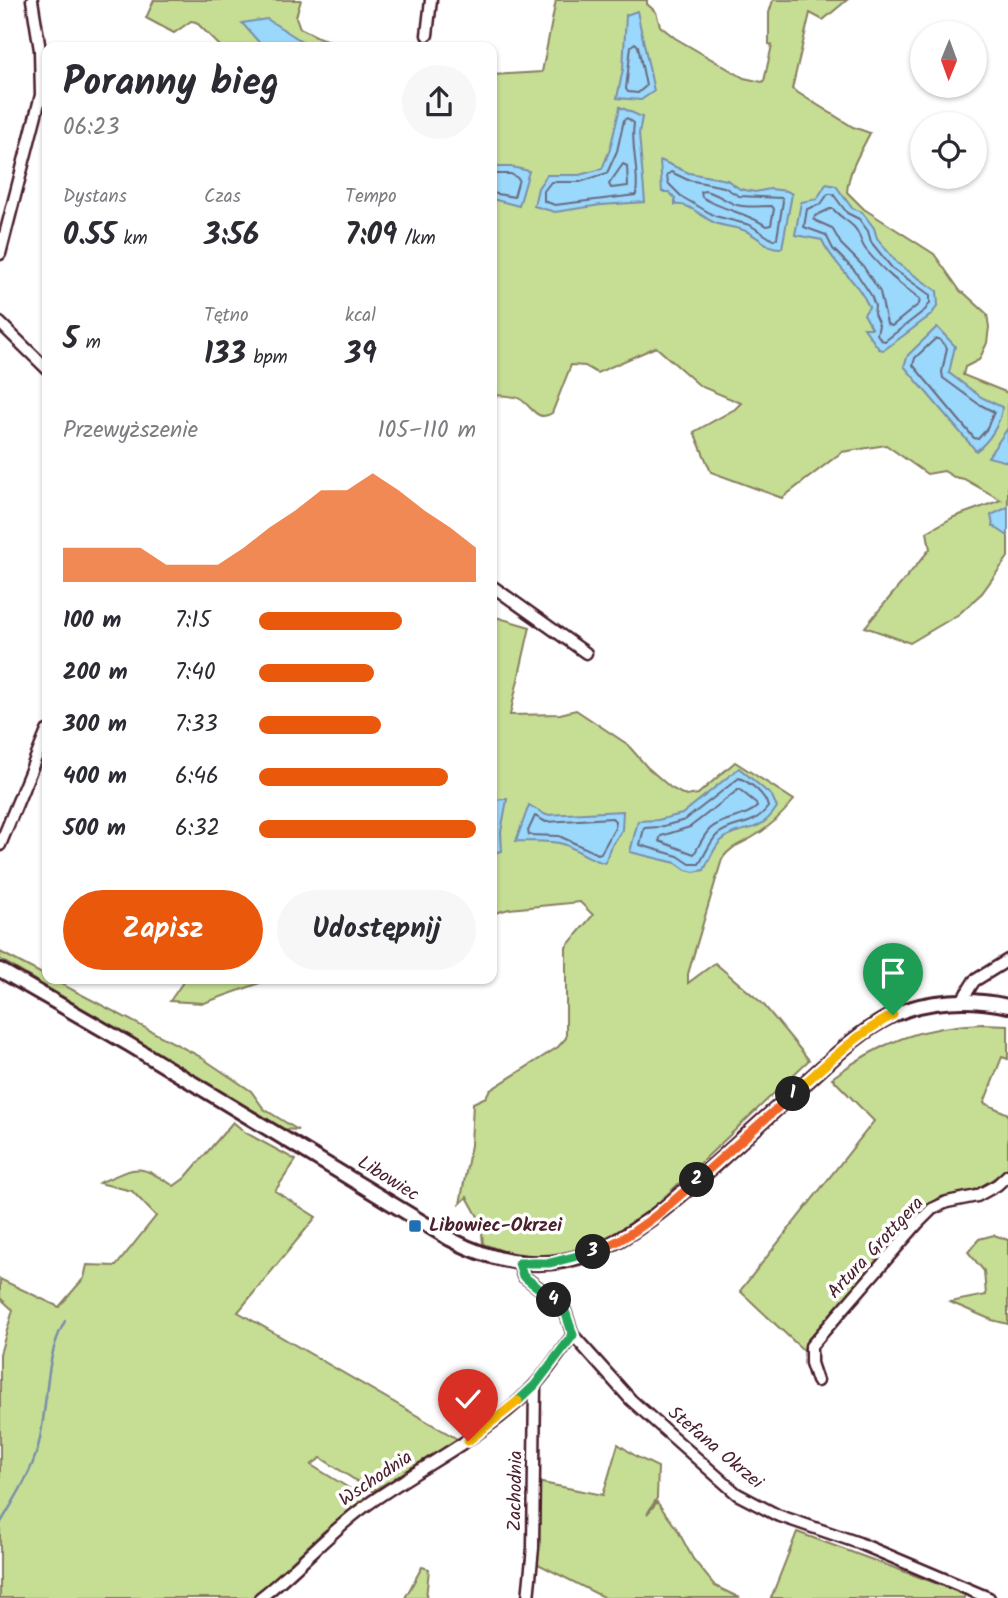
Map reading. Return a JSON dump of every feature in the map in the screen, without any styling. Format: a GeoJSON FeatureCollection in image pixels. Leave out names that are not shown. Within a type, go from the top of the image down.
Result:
{"type":"FeatureCollection","features":[{"type":"Feature","properties":{"kind":"street"},"geometry":{"type":"LineString","coordinates":[[0,254],[41,95],[40,50],[32,0]]}},
{"type":"Feature","properties":{"kind":"street"},"geometry":{"type":"LineString","coordinates":[[427,35],[432,0]]}},
{"type":"Feature","properties":{"kind":"street"},"geometry":{"type":"LineString","coordinates":[[0,323],[42,364]]}},
{"type":"Feature","properties":{"kind":"street"},"geometry":{"type":"LineString","coordinates":[[497,590],[586,653]]}},
{"type":"Feature","properties":{"kind":"street"},"geometry":{"type":"LineString","coordinates":[[0,845],[42,744]]}},
{"type":"Feature","properties":{"kind":"street"},"geometry":{"type":"LineString","coordinates":[[961,1002],[974,981],[1008,960]]}},
{"type":"Feature","properties":{"kind":"street","name":"Libowiec"},"geometry":{"type":"LineString","coordinates":[[0,970],[140,1051],[450,1239],[486,1256],[519,1263],[550,1263],[580,1257],[609,1247],[634,1232],[693,1184],[845,1047],[875,1025],[910,1009],[944,1002],[1008,1006]]}},
{"type":"Feature","properties":{"kind":"street","name":"Artura Grottgera"},"geometry":{"type":"LineString","coordinates":[[817,1381],[811,1363],[811,1346],[917,1224],[932,1209],[947,1202],[977,1196],[997,1185],[1008,1175]]}},
{"type":"Feature","properties":{"kind":"street","name":"Stefana Okrzei"},"geometry":{"type":"LineString","coordinates":[[519,1263],[523,1276],[559,1303],[565,1311],[573,1335],[631,1400],[737,1494],[777,1515],[859,1543],[989,1598]]}},
{"type":"Feature","properties":{"kind":"street","name":"Wschodnia"},"geometry":{"type":"LineString","coordinates":[[260,1598],[338,1527],[410,1476],[468,1441],[513,1405],[535,1385],[573,1335]]}},
{"type":"Feature","properties":{"kind":"street","name":"Zachodnia"},"geometry":{"type":"LineString","coordinates":[[528,1598],[533,1548],[535,1385]]}},
{"type":"Feature","properties":{"kind":"green space"},"geometry":{"type":"Polygon","coordinates":[[[154,0],[301,0],[296,17],[300,28],[334,42],[216,42],[196,22],[191,21],[174,33],[146,18],[154,0]]]}},
{"type":"Feature","properties":{"kind":"green space"},"geometry":{"type":"Polygon","coordinates":[[[556,0],[647,0],[647,4],[656,12],[660,26],[675,38],[744,78],[762,82],[772,45],[769,44],[769,13],[773,0],[847,0],[823,20],[810,13],[792,89],[853,127],[870,133],[853,168],[847,192],[864,209],[934,254],[961,292],[987,314],[987,343],[979,360],[965,367],[963,375],[1008,393],[1008,557],[982,593],[959,614],[910,643],[865,627],[930,549],[927,532],[954,517],[1001,500],[964,479],[944,471],[927,474],[886,445],[842,452],[782,498],[711,472],[694,432],[741,403],[700,386],[656,347],[597,373],[585,366],[571,365],[552,413],[547,416],[538,415],[517,398],[497,395],[497,75],[542,72],[556,0]]]}},
{"type":"Feature","properties":{"kind":"green space"},"geometry":{"type":"Polygon","coordinates":[[[497,617],[530,627],[510,715],[560,714],[576,710],[627,744],[647,767],[671,788],[686,796],[698,794],[735,762],[794,800],[770,825],[732,848],[722,859],[688,974],[688,983],[715,963],[763,1004],[809,1060],[653,1208],[607,1239],[558,1256],[515,1255],[483,1244],[481,1222],[467,1197],[460,1204],[471,1145],[473,1103],[486,1097],[489,1091],[558,1047],[566,1038],[566,947],[593,915],[580,902],[497,913],[497,617]]]}},
{"type":"Feature","properties":{"kind":"green space"},"geometry":{"type":"Polygon","coordinates":[[[0,952],[42,974],[42,984],[61,984],[199,1056],[251,1091],[264,1109],[298,1130],[283,1129],[0,959],[0,952]]]}},
{"type":"Feature","properties":{"kind":"green space"},"geometry":{"type":"Polygon","coordinates":[[[182,984],[257,984],[204,1003],[170,1001],[182,984]]]}},
{"type":"Feature","properties":{"kind":"green space"},"geometry":{"type":"Polygon","coordinates":[[[982,1024],[1008,1025],[1008,1059],[1002,1057],[984,1103],[1008,1114],[1008,1169],[975,1191],[940,1197],[877,1263],[803,1350],[740,1291],[874,1121],[832,1078],[867,1055],[902,1038],[940,1028],[982,1024]]]}},
{"type":"Feature","properties":{"kind":"green space"},"geometry":{"type":"Polygon","coordinates":[[[233,1122],[246,1133],[296,1160],[275,1191],[316,1217],[238,1312],[459,1440],[372,1491],[321,1458],[311,1465],[367,1499],[324,1531],[253,1598],[0,1598],[0,1354],[13,1310],[0,1298],[0,1279],[59,1307],[84,1278],[87,1265],[116,1266],[156,1216],[132,1191],[99,1183],[130,1170],[144,1170],[174,1186],[185,1178],[233,1122]]]}},
{"type":"Feature","properties":{"kind":"green space"},"geometry":{"type":"Polygon","coordinates":[[[994,1235],[1008,1240],[1008,1324],[950,1302],[986,1295],[984,1271],[968,1252],[979,1239],[994,1235]]]}},
{"type":"Feature","properties":{"kind":"green space"},"geometry":{"type":"Polygon","coordinates":[[[618,1444],[658,1467],[657,1498],[647,1514],[657,1502],[677,1529],[693,1559],[715,1586],[740,1598],[605,1598],[534,1562],[537,1482],[603,1495],[618,1444]]]}},
{"type":"Feature","properties":{"kind":"green space"},"geometry":{"type":"Polygon","coordinates":[[[797,1532],[965,1594],[964,1598],[771,1598],[797,1532]]]}},
{"type":"Feature","properties":{"kind":"green space"},"geometry":{"type":"Polygon","coordinates":[[[422,1567],[429,1569],[426,1598],[405,1598],[422,1567]]]}},
{"type":"Feature","properties":{"kind":"water"},"geometry":{"type":"Polygon","coordinates":[[[637,11],[654,91],[641,100],[617,98],[623,69],[626,15],[637,11]]]}},
{"type":"Feature","properties":{"kind":"water"},"geometry":{"type":"Polygon","coordinates":[[[267,19],[303,42],[259,42],[242,23],[267,19]]]}},
{"type":"Feature","properties":{"kind":"water"},"geometry":{"type":"Polygon","coordinates":[[[620,107],[642,117],[639,134],[645,202],[555,212],[534,206],[538,188],[547,175],[579,175],[602,169],[610,149],[620,107]]]}},
{"type":"Feature","properties":{"kind":"water"},"geometry":{"type":"Polygon","coordinates":[[[660,160],[689,173],[727,180],[740,189],[755,192],[770,189],[792,194],[782,248],[768,245],[744,230],[715,223],[686,206],[675,205],[675,198],[669,192],[662,192],[660,160]]]}},
{"type":"Feature","properties":{"kind":"water"},"geometry":{"type":"Polygon","coordinates":[[[497,167],[529,171],[519,206],[497,200],[497,167]]]}},
{"type":"Feature","properties":{"kind":"water"},"geometry":{"type":"Polygon","coordinates":[[[826,184],[836,186],[852,208],[862,212],[874,228],[877,238],[897,263],[937,291],[938,305],[931,315],[884,350],[879,349],[864,328],[872,328],[864,314],[869,307],[864,298],[822,240],[795,235],[801,202],[817,199],[826,184]]]}},
{"type":"Feature","properties":{"kind":"water"},"geometry":{"type":"Polygon","coordinates":[[[937,327],[955,346],[949,373],[981,397],[1002,407],[993,432],[976,451],[904,366],[908,355],[937,327]]]}},
{"type":"Feature","properties":{"kind":"water"},"geometry":{"type":"Polygon","coordinates":[[[1008,428],[1008,462],[988,457],[1008,428]]]}},
{"type":"Feature","properties":{"kind":"water"},"geometry":{"type":"Polygon","coordinates":[[[1008,507],[1008,536],[993,526],[991,515],[1008,507]]]}},
{"type":"Feature","properties":{"kind":"water"},"geometry":{"type":"Polygon","coordinates":[[[739,768],[772,796],[777,807],[763,823],[735,832],[721,841],[704,870],[694,872],[676,863],[630,852],[638,821],[658,820],[682,814],[739,768]]]}},
{"type":"Feature","properties":{"kind":"water"},"geometry":{"type":"Polygon","coordinates":[[[507,799],[501,832],[502,851],[497,852],[497,800],[507,799]]]}},
{"type":"Feature","properties":{"kind":"water"},"geometry":{"type":"Polygon","coordinates":[[[529,805],[546,815],[623,811],[622,830],[610,848],[605,863],[563,844],[516,841],[529,805]]]}},
{"type":"Feature","properties":{"kind":"waterway"},"geometry":{"type":"LineString","coordinates":[[0,1524],[22,1487],[35,1457],[53,1351],[65,1321]]}},
{"type":"Feature","properties":{"kind":"place","name":"Libowiec-Okrzei"},"geometry":{"type":"Point","coordinates":[415,1226]}},
{"type":"Feature","properties":{"kind":"route"},"geometry":{"type":"LineString","coordinates":[[468,1441],[535,1385],[573,1335],[565,1311],[559,1303],[523,1276],[519,1263],[550,1263],[580,1257],[609,1247],[634,1232],[693,1184],[845,1047],[893,1015]]}}]}
